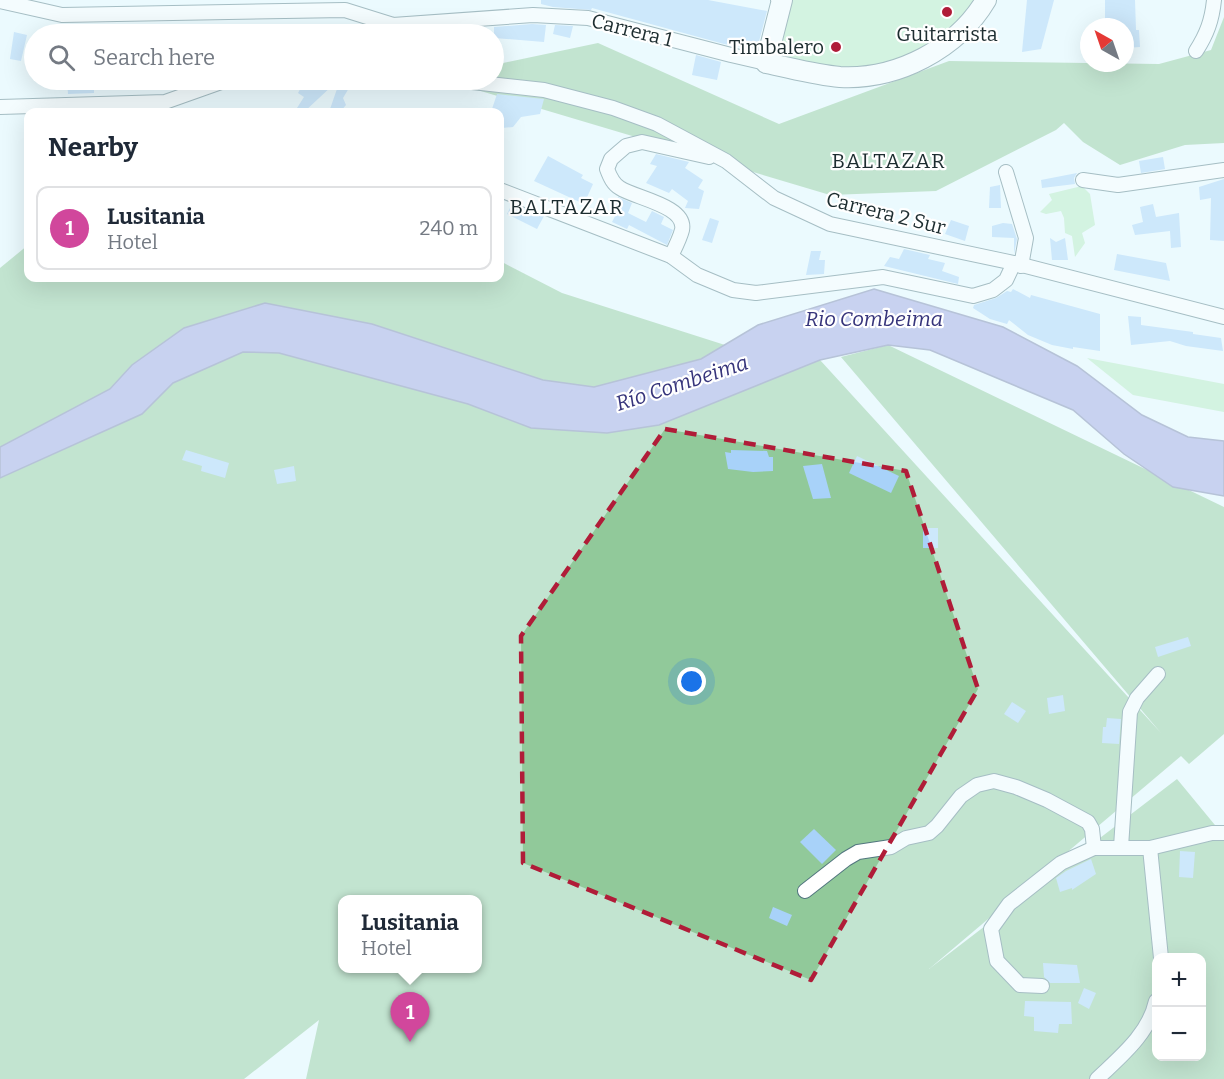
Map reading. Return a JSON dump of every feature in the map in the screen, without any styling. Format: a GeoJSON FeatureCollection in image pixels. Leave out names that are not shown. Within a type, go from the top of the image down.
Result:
{"type":"FeatureCollection","features":[{"type":"Feature","properties":{"kind":"street"},"geometry":{"type":"LineString","coordinates":[[766,63],[782,0]]}},
{"type":"Feature","properties":{"kind":"street","name":"Carrera 1"},"geometry":{"type":"LineString","coordinates":[[407,24],[532,15],[573,16],[731,56],[839,77],[869,75],[923,58],[941,48],[969,23],[986,0]]}},
{"type":"Feature","properties":{"kind":"street"},"geometry":{"type":"LineString","coordinates":[[1196,51],[1207,35],[1213,16],[1214,0]]}},
{"type":"Feature","properties":{"kind":"street","name":"Carrera 1"},"geometry":{"type":"LineString","coordinates":[[0,1],[62,15],[345,10],[390,24]]}},
{"type":"Feature","properties":{"kind":"street","name":"Carrera 2 Sur"},"geometry":{"type":"LineString","coordinates":[[504,86],[544,90],[613,108],[657,123],[726,162],[774,198],[830,224],[1017,264],[1224,317]]}},
{"type":"Feature","properties":{"kind":"street"},"geometry":{"type":"LineString","coordinates":[[0,107],[165,102],[199,90]]}},
{"type":"Feature","properties":{"kind":"street"},"geometry":{"type":"LineString","coordinates":[[671,256],[683,228],[680,218],[670,209],[620,188],[611,180],[607,169],[611,159],[626,146],[642,142],[726,162]]}},
{"type":"Feature","properties":{"kind":"street"},"geometry":{"type":"LineString","coordinates":[[1083,180],[1118,185],[1224,170]]}},
{"type":"Feature","properties":{"kind":"street"},"geometry":{"type":"LineString","coordinates":[[504,192],[671,256],[697,275],[733,290],[749,293],[884,277],[973,296],[993,290],[1006,280],[1017,264],[1026,238],[1006,172]]}},
{"type":"Feature","properties":{"kind":"street"},"geometry":{"type":"LineString","coordinates":[[1121,847],[1130,712],[1137,699],[1158,674]]}},
{"type":"Feature","properties":{"kind":"street"},"geometry":{"type":"LineString","coordinates":[[805,891],[858,852],[891,847],[906,838],[929,833],[961,796],[977,785],[994,781],[1047,800],[1088,822],[1092,829],[1094,848]]}},
{"type":"Feature","properties":{"kind":"street"},"geometry":{"type":"LineString","coordinates":[[1042,986],[1020,985],[997,961],[991,929],[1009,904],[1061,863],[1094,848],[1150,848],[1212,832],[1224,832]]}},
{"type":"Feature","properties":{"kind":"street"},"geometry":{"type":"LineString","coordinates":[[1150,848],[1161,953]]}},
{"type":"Feature","properties":{"kind":"street"},"geometry":{"type":"LineString","coordinates":[[1097,1079],[1135,1043],[1155,1007]]}},
{"type":"Feature","properties":{"kind":"highlighted area"},"geometry":{"type":"Polygon","coordinates":[[[665,429],[906,471],[978,689],[811,980],[523,863],[521,636],[665,429]]]}},
{"type":"Feature","properties":{"kind":"green space"},"geometry":{"type":"Polygon","coordinates":[[[782,0],[986,0],[977,13],[886,71],[766,63],[782,0]]]}},
{"type":"Feature","properties":{"kind":"green space"},"geometry":{"type":"Polygon","coordinates":[[[1224,17],[1224,143],[1185,145],[1120,165],[1083,142],[1064,123],[1056,130],[936,191],[830,195],[478,90],[504,90],[504,63],[598,43],[779,124],[949,61],[1080,63],[1080,72],[1134,72],[1134,64],[1159,64],[1211,50],[1224,17]]]}},
{"type":"Feature","properties":{"kind":"green space"},"geometry":{"type":"Polygon","coordinates":[[[1082,186],[1090,194],[1095,225],[1082,233],[1085,243],[1075,257],[1072,236],[1065,233],[1061,211],[1046,214],[1040,212],[1052,200],[1049,194],[1082,186]]]}},
{"type":"Feature","properties":{"kind":"green space"},"geometry":{"type":"Polygon","coordinates":[[[24,248],[24,282],[504,282],[504,263],[562,293],[725,345],[820,360],[1161,733],[841,357],[888,345],[1224,507],[1224,734],[1189,764],[1181,756],[929,969],[1177,779],[1224,836],[1224,1079],[306,1079],[319,1020],[244,1079],[0,1079],[0,268],[24,248]]]}},
{"type":"Feature","properties":{"kind":"green space"},"geometry":{"type":"Polygon","coordinates":[[[1087,358],[1224,384],[1224,412],[1133,395],[1087,358]]]}},
{"type":"Feature","properties":{"kind":"water","name":"Rio Combeima"},"geometry":{"type":"Polygon","coordinates":[[[874,289],[1003,327],[1077,366],[1142,415],[1188,437],[1224,441],[1224,496],[1173,487],[1124,454],[1073,410],[930,350],[888,345],[820,360],[659,425],[607,433],[531,428],[468,404],[279,353],[243,352],[173,383],[142,414],[0,478],[0,447],[110,389],[132,365],[184,328],[265,303],[372,324],[543,380],[594,387],[701,359],[758,325],[874,289]]]}},
{"type":"Feature","properties":{"kind":"building"},"geometry":{"type":"Polygon","coordinates":[[[541,0],[708,0],[767,11],[757,49],[724,44],[592,8],[591,10],[553,7],[541,4],[541,0]]]}},
{"type":"Feature","properties":{"kind":"building"},"geometry":{"type":"Polygon","coordinates":[[[1027,0],[1054,0],[1041,49],[1022,52],[1027,0]]]}},
{"type":"Feature","properties":{"kind":"building"},"geometry":{"type":"Polygon","coordinates":[[[1105,0],[1135,0],[1136,30],[1139,30],[1140,47],[1134,47],[1134,18],[1105,18],[1105,0]]]}},
{"type":"Feature","properties":{"kind":"building"},"geometry":{"type":"Polygon","coordinates":[[[546,25],[544,42],[504,39],[504,26],[546,25]]]}},
{"type":"Feature","properties":{"kind":"building"},"geometry":{"type":"Polygon","coordinates":[[[555,25],[573,26],[570,38],[553,34],[555,25]]]}},
{"type":"Feature","properties":{"kind":"building"},"geometry":{"type":"Polygon","coordinates":[[[14,32],[24,34],[21,61],[10,59],[14,32]]]}},
{"type":"Feature","properties":{"kind":"building"},"geometry":{"type":"Polygon","coordinates":[[[696,55],[721,62],[717,80],[692,75],[696,55]]]}},
{"type":"Feature","properties":{"kind":"building"},"geometry":{"type":"Polygon","coordinates":[[[68,90],[94,90],[94,93],[68,94],[68,90]]]}},
{"type":"Feature","properties":{"kind":"building"},"geometry":{"type":"Polygon","coordinates":[[[300,90],[328,90],[308,108],[297,108],[304,97],[298,93],[300,90]]]}},
{"type":"Feature","properties":{"kind":"building"},"geometry":{"type":"Polygon","coordinates":[[[337,90],[348,90],[343,98],[346,105],[343,108],[330,108],[337,90]]]}},
{"type":"Feature","properties":{"kind":"building"},"geometry":{"type":"Polygon","coordinates":[[[497,94],[544,99],[540,114],[521,117],[513,127],[504,128],[504,108],[492,108],[497,94]]]}},
{"type":"Feature","properties":{"kind":"building"},"geometry":{"type":"Polygon","coordinates":[[[656,154],[689,162],[685,168],[703,180],[698,188],[704,191],[699,209],[685,208],[688,201],[672,189],[669,193],[646,183],[657,166],[650,164],[656,154]]]}},
{"type":"Feature","properties":{"kind":"building"},"geometry":{"type":"Polygon","coordinates":[[[548,156],[583,175],[581,178],[593,184],[584,204],[534,181],[548,156]]]}},
{"type":"Feature","properties":{"kind":"building"},"geometry":{"type":"Polygon","coordinates":[[[1163,157],[1165,169],[1141,173],[1139,161],[1163,157]]]}},
{"type":"Feature","properties":{"kind":"building"},"geometry":{"type":"Polygon","coordinates":[[[1077,173],[1074,178],[1075,184],[1042,188],[1041,180],[1077,173]]]}},
{"type":"Feature","properties":{"kind":"building"},"geometry":{"type":"Polygon","coordinates":[[[1224,179],[1224,241],[1210,240],[1211,198],[1200,200],[1199,187],[1224,179]]]}},
{"type":"Feature","properties":{"kind":"building"},"geometry":{"type":"Polygon","coordinates":[[[1000,185],[1001,208],[989,208],[990,187],[1000,185]]]}},
{"type":"Feature","properties":{"kind":"building"},"geometry":{"type":"Polygon","coordinates":[[[618,197],[632,203],[628,213],[646,222],[652,211],[664,217],[661,224],[673,230],[667,245],[629,225],[627,229],[612,222],[620,207],[615,205],[618,197]]]}},
{"type":"Feature","properties":{"kind":"building"},"geometry":{"type":"Polygon","coordinates":[[[512,204],[544,216],[537,229],[507,214],[512,204]]]}},
{"type":"Feature","properties":{"kind":"building"},"geometry":{"type":"Polygon","coordinates":[[[1153,204],[1156,217],[1179,213],[1181,247],[1171,248],[1170,231],[1135,235],[1132,225],[1143,222],[1140,207],[1153,204]]]}},
{"type":"Feature","properties":{"kind":"building"},"geometry":{"type":"Polygon","coordinates":[[[710,218],[719,221],[712,243],[702,240],[710,218]]]}},
{"type":"Feature","properties":{"kind":"building"},"geometry":{"type":"Polygon","coordinates":[[[951,220],[969,226],[965,241],[945,234],[951,220]]]}},
{"type":"Feature","properties":{"kind":"building"},"geometry":{"type":"Polygon","coordinates":[[[1003,223],[1012,224],[1017,239],[1014,254],[1014,238],[992,237],[992,226],[1003,223]]]}},
{"type":"Feature","properties":{"kind":"building"},"geometry":{"type":"Polygon","coordinates":[[[1050,238],[1056,242],[1065,238],[1068,260],[1052,260],[1050,238]]]}},
{"type":"Feature","properties":{"kind":"building"},"geometry":{"type":"Polygon","coordinates":[[[904,249],[930,255],[928,259],[945,263],[942,271],[959,277],[958,284],[884,266],[890,257],[899,259],[904,249]]]}},
{"type":"Feature","properties":{"kind":"building"},"geometry":{"type":"Polygon","coordinates":[[[811,251],[821,251],[819,260],[825,260],[824,274],[806,275],[811,251]]]}},
{"type":"Feature","properties":{"kind":"building"},"geometry":{"type":"Polygon","coordinates":[[[1117,254],[1166,263],[1170,281],[1114,270],[1117,254]]]}},
{"type":"Feature","properties":{"kind":"building"},"geometry":{"type":"Polygon","coordinates":[[[1013,289],[1030,298],[1031,295],[1100,314],[1100,351],[1052,345],[1028,335],[1009,320],[1007,324],[990,319],[973,308],[974,305],[996,298],[1007,291],[1011,292],[1013,289]]]}},
{"type":"Feature","properties":{"kind":"building"},"geometry":{"type":"Polygon","coordinates":[[[1128,316],[1141,317],[1141,325],[1221,338],[1223,351],[1186,346],[1170,341],[1131,345],[1128,316]]]}},
{"type":"Feature","properties":{"kind":"building"},"geometry":{"type":"Polygon","coordinates":[[[186,450],[229,463],[225,478],[201,471],[202,466],[182,460],[186,450]]]}},
{"type":"Feature","properties":{"kind":"building"},"geometry":{"type":"Polygon","coordinates":[[[731,450],[767,451],[769,457],[773,457],[773,471],[753,472],[728,469],[725,452],[731,453],[731,450]]]}},
{"type":"Feature","properties":{"kind":"building"},"geometry":{"type":"Polygon","coordinates":[[[857,456],[899,476],[891,493],[849,473],[857,456]]]}},
{"type":"Feature","properties":{"kind":"building"},"geometry":{"type":"Polygon","coordinates":[[[822,464],[831,498],[813,499],[803,466],[822,464]]]}},
{"type":"Feature","properties":{"kind":"building"},"geometry":{"type":"Polygon","coordinates":[[[294,466],[296,481],[277,484],[274,470],[294,466]]]}},
{"type":"Feature","properties":{"kind":"building"},"geometry":{"type":"Polygon","coordinates":[[[923,528],[938,528],[938,548],[923,548],[923,528]]]}},
{"type":"Feature","properties":{"kind":"building"},"geometry":{"type":"Polygon","coordinates":[[[1188,637],[1191,646],[1158,657],[1155,647],[1188,637]]]}},
{"type":"Feature","properties":{"kind":"building"},"geometry":{"type":"Polygon","coordinates":[[[1063,695],[1065,711],[1049,714],[1047,698],[1063,695]]]}},
{"type":"Feature","properties":{"kind":"building"},"geometry":{"type":"Polygon","coordinates":[[[1012,702],[1026,711],[1018,723],[1004,714],[1012,702]]]}},
{"type":"Feature","properties":{"kind":"building"},"geometry":{"type":"Polygon","coordinates":[[[1107,718],[1121,719],[1119,744],[1102,743],[1103,727],[1106,727],[1107,718]]]}},
{"type":"Feature","properties":{"kind":"building"},"geometry":{"type":"Polygon","coordinates":[[[814,829],[836,850],[822,864],[800,842],[814,829]]]}},
{"type":"Feature","properties":{"kind":"building"},"geometry":{"type":"Polygon","coordinates":[[[1180,851],[1195,852],[1193,878],[1179,877],[1180,851]]]}},
{"type":"Feature","properties":{"kind":"building"},"geometry":{"type":"Polygon","coordinates":[[[1091,859],[1096,874],[1072,890],[1072,888],[1060,892],[1056,878],[1091,859]]]}},
{"type":"Feature","properties":{"kind":"building"},"geometry":{"type":"Polygon","coordinates":[[[773,907],[792,915],[787,926],[769,918],[773,907]]]}},
{"type":"Feature","properties":{"kind":"building"},"geometry":{"type":"Polygon","coordinates":[[[1043,963],[1077,965],[1080,983],[1050,983],[1044,977],[1043,963]]]}},
{"type":"Feature","properties":{"kind":"building"},"geometry":{"type":"Polygon","coordinates":[[[1084,988],[1096,993],[1089,1009],[1078,1003],[1084,988]]]}},
{"type":"Feature","properties":{"kind":"building"},"geometry":{"type":"Polygon","coordinates":[[[1025,1001],[1071,1002],[1072,1024],[1059,1024],[1058,1033],[1034,1031],[1034,1017],[1024,1016],[1025,1001]]]}},
{"type":"Feature","properties":{"kind":"place","name":"Guitarrista"},"geometry":{"type":"Point","coordinates":[947,12]}},
{"type":"Feature","properties":{"kind":"place","name":"Timbalero"},"geometry":{"type":"Point","coordinates":[836,47]}},
{"type":"Feature","properties":{"kind":"place","name":"Lusitania"},"geometry":{"type":"Point","coordinates":[410,1042]}},
{"type":"Feature","properties":{"kind":"district","name":"BALTAZAR"},"geometry":{"type":"Point","coordinates":[889,161]}},
{"type":"Feature","properties":{"kind":"district","name":"BALTAZAR"},"geometry":{"type":"Point","coordinates":[567,207]}},
{"type":"Feature","properties":{"kind":"water label","name":"Río Combeima"},"geometry":{"type":"Point","coordinates":[682,383]}}]}
